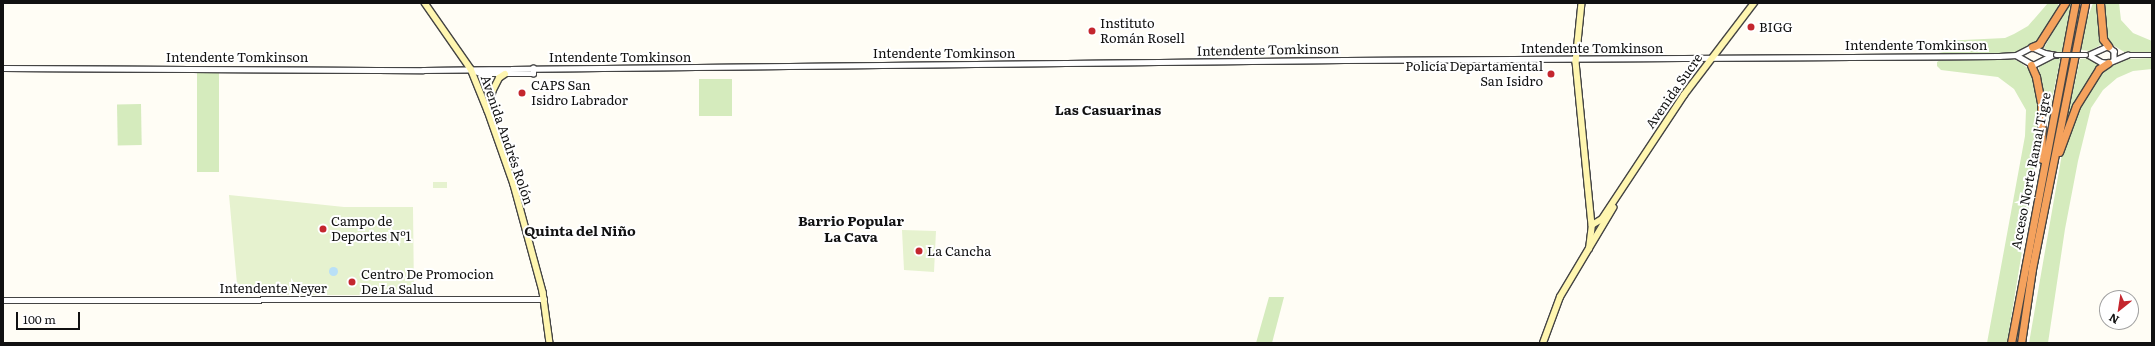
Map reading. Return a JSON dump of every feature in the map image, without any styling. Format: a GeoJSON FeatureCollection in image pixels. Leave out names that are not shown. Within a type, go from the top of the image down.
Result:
{"type":"FeatureCollection","features":[{"type":"Feature","properties":{"kind":"highway"},"geometry":{"type":"LineString","coordinates":[[2030,48],[2040,42],[2066,3]]}},
{"type":"Feature","properties":{"kind":"highway","name":"Acceso Norte Ramal Tigre"},"geometry":{"type":"LineString","coordinates":[[2011,343],[2042,173],[2076,3]]}},
{"type":"Feature","properties":{"kind":"highway","name":"Acceso Norte Ramal Tigre"},"geometry":{"type":"LineString","coordinates":[[2021,343],[2048,190],[2086,3]]}},
{"type":"Feature","properties":{"kind":"highway"},"geometry":{"type":"LineString","coordinates":[[2100,3],[2103,39],[2108,46]]}},
{"type":"Feature","properties":{"kind":"highway"},"geometry":{"type":"LineString","coordinates":[[2048,190],[2066,130],[2076,106],[2099,69],[2111,61]]}},
{"type":"Feature","properties":{"kind":"highway"},"geometry":{"type":"LineString","coordinates":[[2029,63],[2036,77],[2041,103],[2042,173]]}},
{"type":"Feature","properties":{"kind":"main road","name":"Avenida Andrés Rolón"},"geometry":{"type":"LineString","coordinates":[[425,3],[471,69],[488,111],[514,185],[544,299],[550,343]]}},
{"type":"Feature","properties":{"kind":"main road","name":"Avenida Sucre"},"geometry":{"type":"LineString","coordinates":[[1582,3],[1576,59],[1591,210],[1592,228],[1589,249]]}},
{"type":"Feature","properties":{"kind":"main road","name":"Avenida Sucre"},"geometry":{"type":"LineString","coordinates":[[1543,343],[1560,297],[1601,230],[1619,195],[1657,134],[1710,58],[1754,3]]}},
{"type":"Feature","properties":{"kind":"main road"},"geometry":{"type":"LineString","coordinates":[[488,111],[490,98],[496,84],[505,74]]}},
{"type":"Feature","properties":{"kind":"main road","name":"Avenida Sucre"},"geometry":{"type":"LineString","coordinates":[[1592,228],[1619,195]]}},
{"type":"Feature","properties":{"kind":"main road"},"geometry":{"type":"LineString","coordinates":[[1591,210],[1594,218],[1599,220],[1601,230],[1594,233],[1592,228]]}},
{"type":"Feature","properties":{"kind":"street"},"geometry":{"type":"LineString","coordinates":[[2029,63],[2025,56],[2030,48],[2054,55],[2087,55],[2108,46],[2114,51],[2127,55]]}},
{"type":"Feature","properties":{"kind":"street","name":"Intendente Tomkinson"},"geometry":{"type":"LineString","coordinates":[[3,68],[471,69],[2016,55],[2030,48]]}},
{"type":"Feature","properties":{"kind":"street"},"geometry":{"type":"LineString","coordinates":[[2111,61],[2114,51]]}},
{"type":"Feature","properties":{"kind":"street"},"geometry":{"type":"LineString","coordinates":[[2087,55],[2101,62],[2111,61],[2127,55],[2152,54]]}},
{"type":"Feature","properties":{"kind":"street"},"geometry":{"type":"LineString","coordinates":[[2016,55],[2029,63],[2036,65],[2054,55]]}},
{"type":"Feature","properties":{"kind":"street","name":"Intendente Tomkinson"},"geometry":{"type":"LineString","coordinates":[[471,69],[482,74],[533,74],[533,68]]}},
{"type":"Feature","properties":{"kind":"street","name":"Intendente Neyer"},"geometry":{"type":"LineString","coordinates":[[3,300],[544,299]]}},
{"type":"Feature","properties":{"kind":"green space"},"geometry":{"type":"Polygon","coordinates":[[[2048,3],[2058,3],[2058,10],[2037,41],[2015,54],[1944,53],[1938,52],[1936,49],[1936,45],[1942,41],[2005,38],[2028,26],[2048,3]]]}},
{"type":"Feature","properties":{"kind":"green space"},"geometry":{"type":"Polygon","coordinates":[[[2069,3],[2072,3],[2045,133],[2039,67],[2050,58],[2057,58],[2058,52],[2050,52],[2044,48],[2069,3]]]}},
{"type":"Feature","properties":{"kind":"green space"},"geometry":{"type":"Polygon","coordinates":[[[2093,3],[2098,3],[2098,22],[2102,44],[2090,51],[2081,50],[2086,22],[2093,3]]]}},
{"type":"Feature","properties":{"kind":"green space"},"geometry":{"type":"Polygon","coordinates":[[[2102,3],[2119,3],[2121,20],[2133,33],[2152,41],[2152,53],[2126,53],[2106,41],[2102,3]]]}},
{"type":"Feature","properties":{"kind":"green space"},"geometry":{"type":"Polygon","coordinates":[[[2011,58],[2020,62],[2031,71],[2038,98],[2038,153],[2007,343],[1987,343],[2025,136],[2026,110],[2014,89],[1998,77],[1941,70],[1937,66],[1937,62],[1942,59],[2011,58]]]}},
{"type":"Feature","properties":{"kind":"green space"},"geometry":{"type":"Polygon","coordinates":[[[2091,58],[2100,63],[2095,68],[2065,127],[2080,59],[2091,58]]]}},
{"type":"Feature","properties":{"kind":"green space"},"geometry":{"type":"Polygon","coordinates":[[[2152,58],[2152,69],[2133,71],[2117,78],[2103,90],[2091,108],[2078,161],[2065,229],[2048,343],[2029,343],[2063,148],[2079,107],[2100,73],[2107,68],[2127,59],[2152,58]]]}},
{"type":"Feature","properties":{"kind":"green space"},"geometry":{"type":"Polygon","coordinates":[[[197,72],[219,72],[219,172],[197,172],[197,72]]]}},
{"type":"Feature","properties":{"kind":"green space"},"geometry":{"type":"Polygon","coordinates":[[[699,79],[732,79],[732,116],[699,116],[699,79]]]}},
{"type":"Feature","properties":{"kind":"green space"},"geometry":{"type":"Polygon","coordinates":[[[117,104],[141,104],[142,145],[118,145],[117,104]]]}},
{"type":"Feature","properties":{"kind":"green space"},"geometry":{"type":"Polygon","coordinates":[[[433,182],[447,182],[447,188],[433,188],[433,182]]]}},
{"type":"Feature","properties":{"kind":"green space","name":"Campo de Deportes Nº1"},"geometry":{"type":"Polygon","coordinates":[[[229,195],[344,207],[413,207],[414,295],[238,295],[229,195]]]}},
{"type":"Feature","properties":{"kind":"green space","name":"La Cancha"},"geometry":{"type":"Polygon","coordinates":[[[902,230],[936,231],[934,272],[904,270],[902,230]]]}},
{"type":"Feature","properties":{"kind":"green space"},"geometry":{"type":"Polygon","coordinates":[[[1269,297],[1284,297],[1272,343],[1256,343],[1269,297]]]}},
{"type":"Feature","properties":{"kind":"water"},"geometry":{"type":"Polygon","coordinates":[[[331,267],[335,267],[337,271],[335,275],[331,275],[329,273],[329,269],[331,267]]]}},
{"type":"Feature","properties":{"kind":"place","name":"BIGG"},"geometry":{"type":"Point","coordinates":[1751,27]}},
{"type":"Feature","properties":{"kind":"place","name":"Instituto Román Rosell"},"geometry":{"type":"Point","coordinates":[1092,31]}},
{"type":"Feature","properties":{"kind":"place","name":"Policía Departamental San Isidro"},"geometry":{"type":"Point","coordinates":[1551,74]}},
{"type":"Feature","properties":{"kind":"place","name":"CAPS San Isidro Labrador"},"geometry":{"type":"Point","coordinates":[522,93]}},
{"type":"Feature","properties":{"kind":"place","name":"Campo de Deportes Nº1"},"geometry":{"type":"Point","coordinates":[323,229]}},
{"type":"Feature","properties":{"kind":"place","name":"La Cancha"},"geometry":{"type":"Point","coordinates":[919,251]}},
{"type":"Feature","properties":{"kind":"place","name":"Centro De Promocion De La Salud"},"geometry":{"type":"Point","coordinates":[352,282]}},
{"type":"Feature","properties":{"kind":"district","name":"Las Casuarinas"},"geometry":{"type":"Point","coordinates":[1108,109]}},
{"type":"Feature","properties":{"kind":"district","name":"Barrio Popular La Cava"},"geometry":{"type":"Point","coordinates":[851,228]}},
{"type":"Feature","properties":{"kind":"district","name":"Quinta del Niño"},"geometry":{"type":"Point","coordinates":[580,230]}}]}
